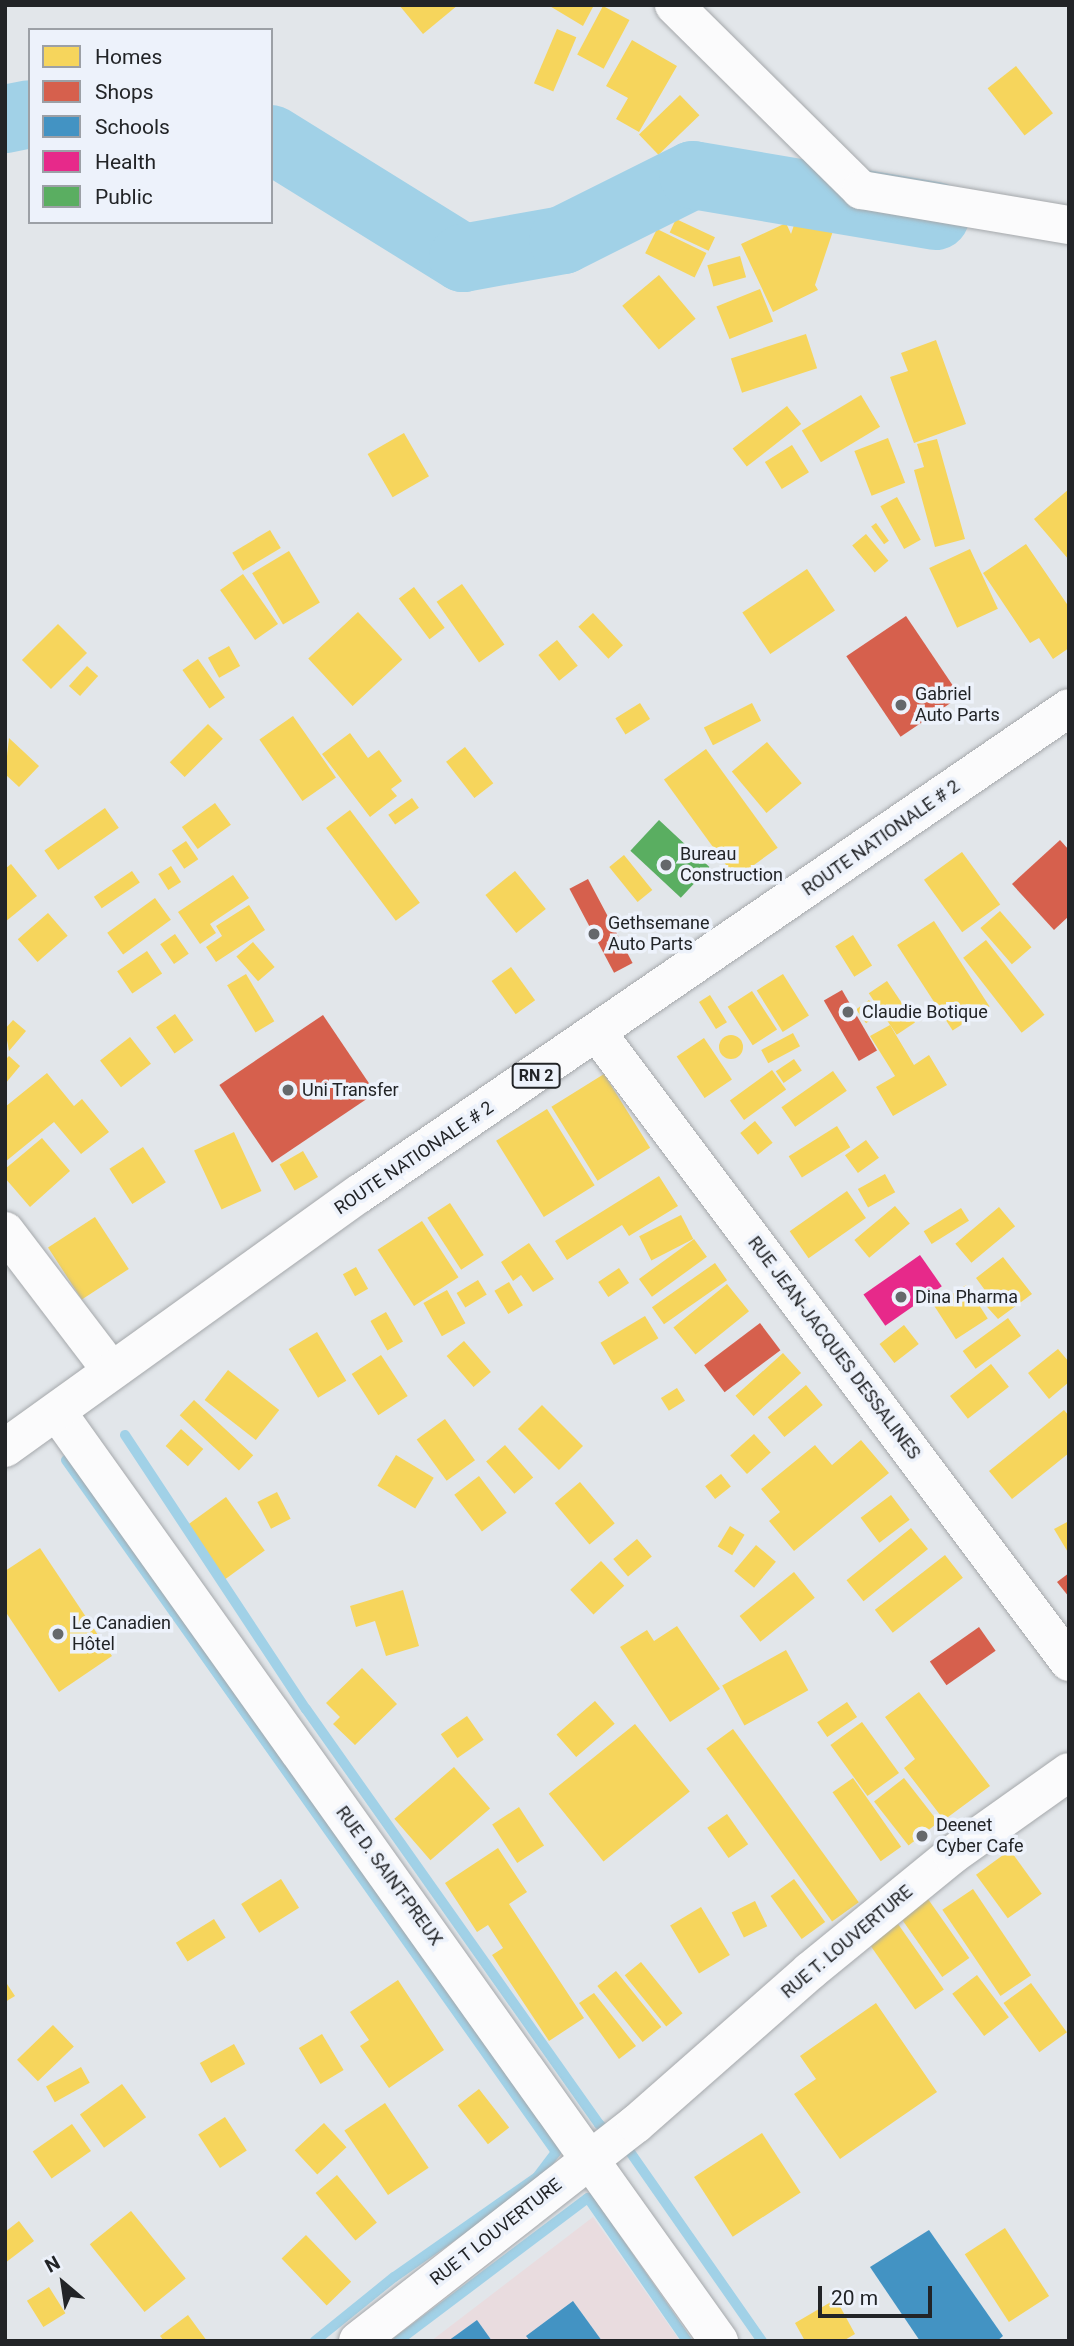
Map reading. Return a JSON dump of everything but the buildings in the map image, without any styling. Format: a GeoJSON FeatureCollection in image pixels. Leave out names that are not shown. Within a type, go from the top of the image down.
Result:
{"type":"FeatureCollection","features":[{"type":"Feature","properties":{"kind":"street"},"geometry":{"type":"LineString","coordinates":[[674,5],[861,190],[1069,225]]}},
{"type":"Feature","properties":{"kind":"street","name":"ROUTE NATIONALE # 2"},"geometry":{"type":"LineString","coordinates":[[5,1448],[359,1194],[598,1034],[1069,708]]}},
{"type":"Feature","properties":{"kind":"street","name":"RUE JEAN-JACQUES DESSALINES"},"geometry":{"type":"LineString","coordinates":[[598,1034],[1069,1662]]}},
{"type":"Feature","properties":{"kind":"street"},"geometry":{"type":"LineString","coordinates":[[5,1231],[111,1370]]}},
{"type":"Feature","properties":{"kind":"street","name":"RUE D. SAINT-PREUX"},"geometry":{"type":"LineString","coordinates":[[57,1412],[597,2153],[719,2341]]}},
{"type":"Feature","properties":{"kind":"street","name":"RUE T. LOUVERTURE"},"geometry":{"type":"LineString","coordinates":[[636,2124],[810,1971],[952,1855],[1069,1772]]}},
{"type":"Feature","properties":{"kind":"street","name":"RUE T LOUVERTURE"},"geometry":{"type":"LineString","coordinates":[[358,2341],[636,2124]]}},
{"type":"Feature","properties":{"kind":"shaded area"},"geometry":{"type":"Polygon","coordinates":[[[593,2217],[680,2341],[431,2341],[593,2217]]]}},
{"type":"Feature","properties":{"kind":"waterway"},"geometry":{"type":"LineString","coordinates":[[5,119],[28,114]]}},
{"type":"Feature","properties":{"kind":"waterway"},"geometry":{"type":"LineString","coordinates":[[273,140],[463,258],[563,240],[693,175],[936,216]]}},
{"type":"Feature","properties":{"kind":"waterway"},"geometry":{"type":"LineString","coordinates":[[125,1435],[306,1709],[599,2124],[628,2149],[762,2341]]}},
{"type":"Feature","properties":{"kind":"waterway"},"geometry":{"type":"LineString","coordinates":[[66,1460],[556,2152],[537,2177],[394,2277],[315,2341]]}},
{"type":"Feature","properties":{"kind":"waterway"},"geometry":{"type":"LineString","coordinates":[[398,2341],[588,2198],[687,2341]]}},
{"type":"Feature","properties":{"kind":"place","name":"Gabriel Auto Parts"},"geometry":{"type":"Point","coordinates":[901,705]}},
{"type":"Feature","properties":{"kind":"place","name":"Bureau Construction"},"geometry":{"type":"Point","coordinates":[666,865]}},
{"type":"Feature","properties":{"kind":"place","name":"Gethsemane Auto Parts"},"geometry":{"type":"Point","coordinates":[594,934]}},
{"type":"Feature","properties":{"kind":"place","name":"Claudie Botique"},"geometry":{"type":"Point","coordinates":[848,1012]}},
{"type":"Feature","properties":{"kind":"place","name":"Uni Transfer"},"geometry":{"type":"Point","coordinates":[288,1090]}},
{"type":"Feature","properties":{"kind":"place","name":"Dina Pharma"},"geometry":{"type":"Point","coordinates":[901,1297]}},
{"type":"Feature","properties":{"kind":"place","name":"Le Canadien Hôtel"},"geometry":{"type":"Point","coordinates":[58,1634]}},
{"type":"Feature","properties":{"kind":"place","name":"Deenet Cyber Cafe"},"geometry":{"type":"Point","coordinates":[922,1836]}}]}
